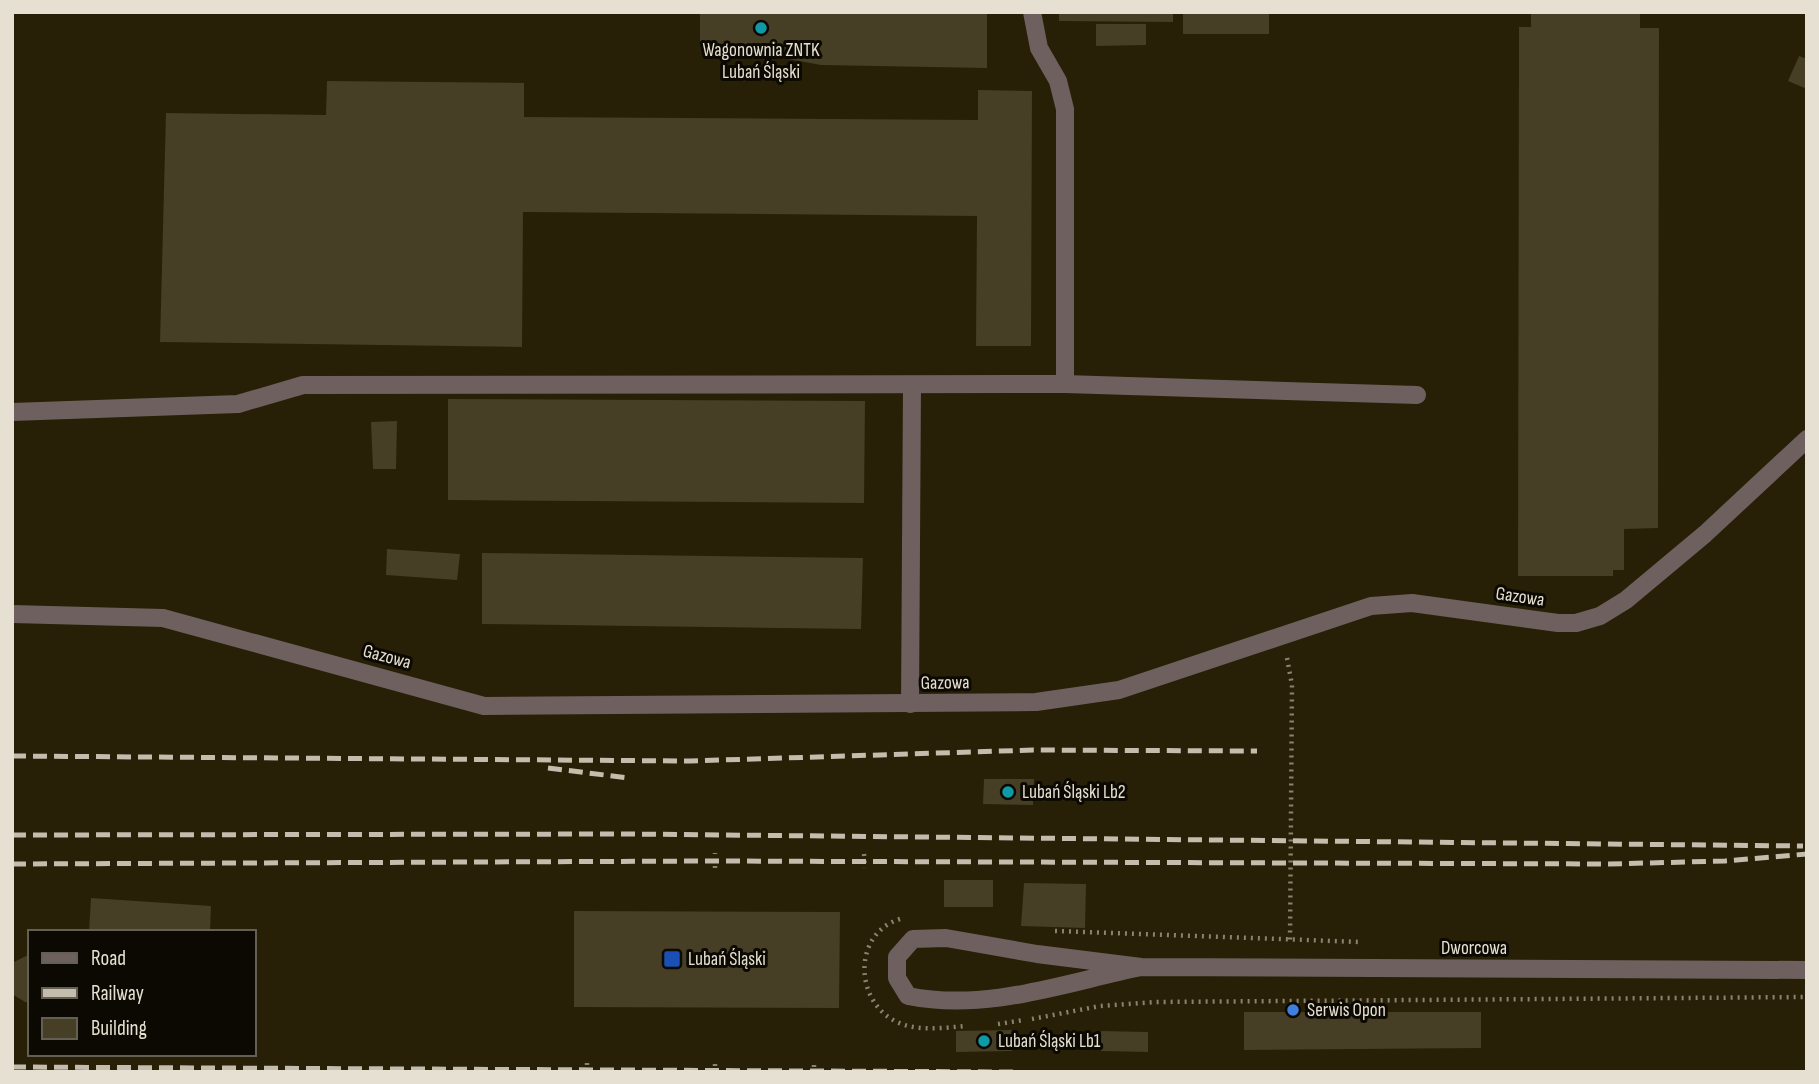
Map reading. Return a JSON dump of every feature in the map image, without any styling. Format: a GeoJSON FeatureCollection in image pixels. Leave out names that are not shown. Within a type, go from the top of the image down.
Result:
{"type":"FeatureCollection","features":[{"type":"Feature","properties":{"kind":"street"},"geometry":{"type":"LineString","coordinates":[[1032,12],[1039,48],[1058,80],[1065,109],[1065,384]]}},
{"type":"Feature","properties":{"kind":"street"},"geometry":{"type":"LineString","coordinates":[[12,412],[238,404],[303,385],[1065,384],[1417,395]]}},
{"type":"Feature","properties":{"kind":"street"},"geometry":{"type":"LineString","coordinates":[[910,704],[912,385]]}},
{"type":"Feature","properties":{"kind":"street","name":"Gazowa"},"geometry":{"type":"LineString","coordinates":[[12,614],[163,618],[484,706],[1036,702],[1119,690],[1371,606],[1412,603],[1558,623],[1576,623],[1600,616],[1626,600],[1695,542],[1807,439]]}},
{"type":"Feature","properties":{"kind":"street","name":"Dworcowa"},"geometry":{"type":"LineString","coordinates":[[1141,967],[1001,999],[939,1002],[908,996],[897,978],[897,957],[913,939],[946,938],[1037,954],[1141,967],[1807,970]]}},
{"type":"Feature","properties":{"kind":"path"},"geometry":{"type":"LineString","coordinates":[[1284,635],[1292,685],[1290,940]]}},
{"type":"Feature","properties":{"kind":"path"},"geometry":{"type":"LineString","coordinates":[[715,868],[716,853]]}},
{"type":"Feature","properties":{"kind":"path"},"geometry":{"type":"LineString","coordinates":[[864,854],[865,868]]}},
{"type":"Feature","properties":{"kind":"path"},"geometry":{"type":"LineString","coordinates":[[587,1063],[587,1072]]}},
{"type":"Feature","properties":{"kind":"path"},"geometry":{"type":"LineString","coordinates":[[715,1064],[715,1072]]}},
{"type":"Feature","properties":{"kind":"path"},"geometry":{"type":"LineString","coordinates":[[814,1065],[814,1072]]}},
{"type":"Feature","properties":{"kind":"building"},"geometry":{"type":"Polygon","coordinates":[[[700,12],[987,12],[987,68],[821,65],[700,43],[700,12]]]}},
{"type":"Feature","properties":{"kind":"building"},"geometry":{"type":"Polygon","coordinates":[[[1059,12],[1173,12],[1173,22],[1059,21],[1059,12]]]}},
{"type":"Feature","properties":{"kind":"building"},"geometry":{"type":"Polygon","coordinates":[[[1183,12],[1269,12],[1269,34],[1183,34],[1183,12]]]}},
{"type":"Feature","properties":{"kind":"building"},"geometry":{"type":"Polygon","coordinates":[[[1531,12],[1640,12],[1640,28],[1659,28],[1658,528],[1624,529],[1624,570],[1613,570],[1613,576],[1518,576],[1519,27],[1531,27],[1531,12]]]}},
{"type":"Feature","properties":{"kind":"building"},"geometry":{"type":"Polygon","coordinates":[[[1096,24],[1146,24],[1146,45],[1096,46],[1096,24]]]}},
{"type":"Feature","properties":{"kind":"building"},"geometry":{"type":"Polygon","coordinates":[[[1799,56],[1807,59],[1807,89],[1788,81],[1799,56]]]}},
{"type":"Feature","properties":{"kind":"building"},"geometry":{"type":"Polygon","coordinates":[[[327,81],[524,83],[524,117],[978,120],[978,90],[1032,91],[1031,346],[976,346],[977,216],[523,212],[522,347],[160,342],[166,113],[326,115],[327,81]]]}},
{"type":"Feature","properties":{"kind":"building"},"geometry":{"type":"Polygon","coordinates":[[[448,399],[865,401],[864,503],[448,500],[448,399]]]}},
{"type":"Feature","properties":{"kind":"building"},"geometry":{"type":"Polygon","coordinates":[[[397,421],[396,469],[373,469],[371,422],[397,421]]]}},
{"type":"Feature","properties":{"kind":"building"},"geometry":{"type":"Polygon","coordinates":[[[387,549],[460,554],[457,580],[386,575],[387,549]]]}},
{"type":"Feature","properties":{"kind":"building"},"geometry":{"type":"Polygon","coordinates":[[[482,553],[863,558],[861,629],[482,624],[482,553]]]}},
{"type":"Feature","properties":{"kind":"building","name":"Lubań Śląski Lb2"},"geometry":{"type":"Polygon","coordinates":[[[984,779],[1034,779],[1033,805],[983,804],[984,779]]]}},
{"type":"Feature","properties":{"kind":"building"},"geometry":{"type":"Polygon","coordinates":[[[944,880],[993,880],[993,907],[944,907],[944,880]]]}},
{"type":"Feature","properties":{"kind":"building"},"geometry":{"type":"Polygon","coordinates":[[[1024,883],[1086,884],[1085,928],[1021,926],[1024,883]]]}},
{"type":"Feature","properties":{"kind":"building"},"geometry":{"type":"Polygon","coordinates":[[[91,898],[211,906],[210,930],[89,930],[91,898]]]}},
{"type":"Feature","properties":{"kind":"building"},"geometry":{"type":"Polygon","coordinates":[[[574,911],[840,912],[839,1008],[574,1007],[574,911]]]}},
{"type":"Feature","properties":{"kind":"building"},"geometry":{"type":"Polygon","coordinates":[[[28,955],[28,1002],[12,994],[12,963],[28,955]]]}},
{"type":"Feature","properties":{"kind":"building"},"geometry":{"type":"Polygon","coordinates":[[[1244,1012],[1481,1012],[1481,1048],[1244,1050],[1244,1012]]]}},
{"type":"Feature","properties":{"kind":"building","name":"Lubań Śląski Lb1"},"geometry":{"type":"Polygon","coordinates":[[[1012,1030],[1012,1051],[956,1052],[956,1031],[1012,1030]]]}},
{"type":"Feature","properties":{"kind":"building"},"geometry":{"type":"Polygon","coordinates":[[[1101,1031],[1148,1032],[1148,1052],[1101,1051],[1101,1031]]]}},
{"type":"Feature","properties":{"kind":"railway"},"geometry":{"type":"LineString","coordinates":[[12,756],[690,761],[1033,750],[1257,751]]}},
{"type":"Feature","properties":{"kind":"railway"},"geometry":{"type":"LineString","coordinates":[[548,768],[629,778]]}},
{"type":"Feature","properties":{"kind":"railway"},"geometry":{"type":"LineString","coordinates":[[12,835],[628,834],[1803,846]]}},
{"type":"Feature","properties":{"kind":"railway"},"geometry":{"type":"LineString","coordinates":[[12,864],[710,861],[1609,864],[1725,861],[1807,854]]}},
{"type":"Feature","properties":{"kind":"railway"},"geometry":{"type":"LineString","coordinates":[[12,1067],[1014,1072]]}},
{"type":"Feature","properties":{"kind":"place","name":"Wagonownia ZNTK Lubań Śląski"},"geometry":{"type":"Point","coordinates":[761,28]}},
{"type":"Feature","properties":{"kind":"place","name":"Lubań Śląski Lb2"},"geometry":{"type":"Point","coordinates":[1008,792]}},
{"type":"Feature","properties":{"kind":"place","name":"Lubań Śląski"},"geometry":{"type":"Point","coordinates":[672,959]}},
{"type":"Feature","properties":{"kind":"place","name":"Serwis Opon"},"geometry":{"type":"Point","coordinates":[1293,1010]}},
{"type":"Feature","properties":{"kind":"place","name":"Lubań Śląski Lb1"},"geometry":{"type":"Point","coordinates":[984,1041]}}]}
